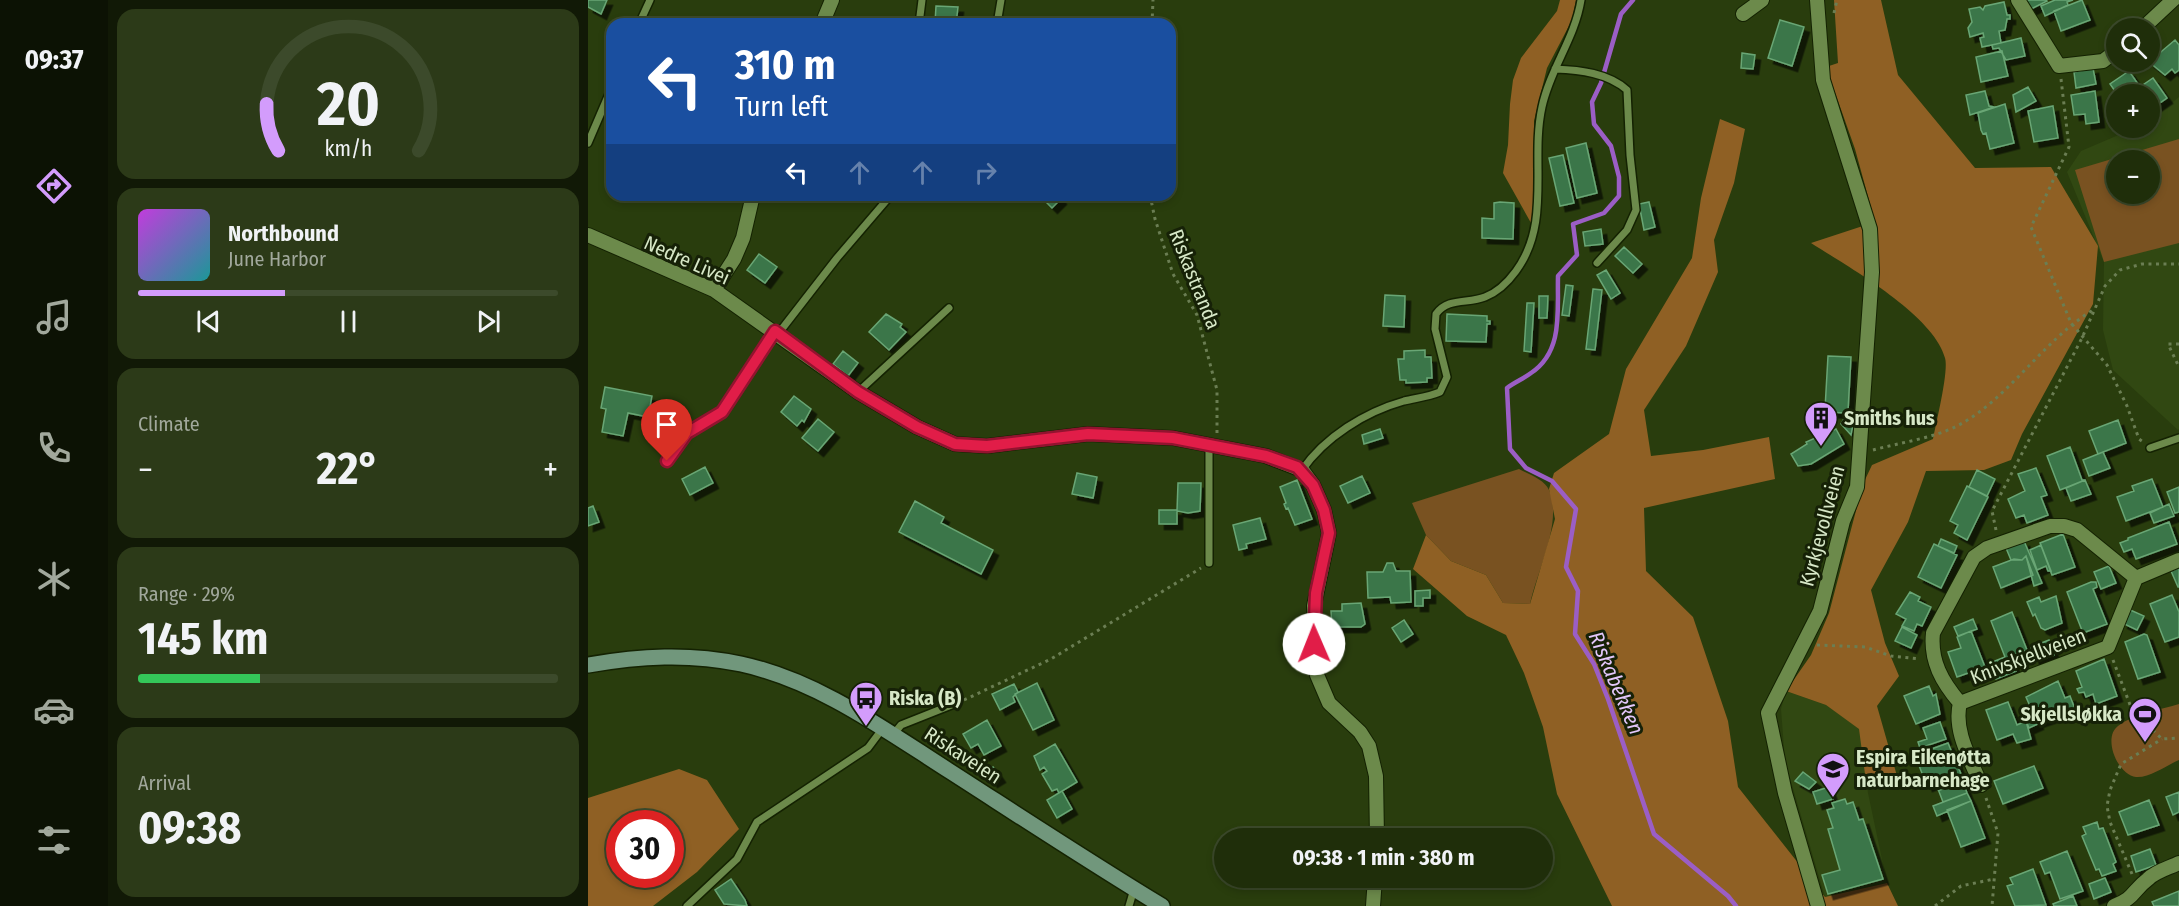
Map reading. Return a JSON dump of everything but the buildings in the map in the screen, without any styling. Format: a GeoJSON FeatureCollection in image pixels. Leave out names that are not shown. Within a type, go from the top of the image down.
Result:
{"type":"FeatureCollection","features":[{"type":"Feature","properties":{"kind":"main road","name":"Riskaveien"},"geometry":{"type":"LineString","coordinates":[[588,665],[656,656],[701,658],[742,665],[817,691],[888,731],[1162,906]]}},
{"type":"Feature","properties":{"kind":"street"},"geometry":{"type":"LineString","coordinates":[[824,18],[832,0]]}},
{"type":"Feature","properties":{"kind":"street"},"geometry":{"type":"LineString","coordinates":[[1743,14],[1762,0]]}},
{"type":"Feature","properties":{"kind":"street","name":"Kyrkjevollveien"},"geometry":{"type":"LineString","coordinates":[[1816,0],[1823,80],[1870,229],[1872,272],[1857,487],[1843,521],[1820,611],[1768,713],[1785,793],[1818,906]]}},
{"type":"Feature","properties":{"kind":"street"},"geometry":{"type":"LineString","coordinates":[[2018,0],[2059,66],[2103,61],[2106,59]]}},
{"type":"Feature","properties":{"kind":"street"},"geometry":{"type":"LineString","coordinates":[[2154,18],[2173,0]]}},
{"type":"Feature","properties":{"kind":"street"},"geometry":{"type":"LineString","coordinates":[[714,290],[734,259],[743,238],[752,201]]}},
{"type":"Feature","properties":{"kind":"street","name":"Nedre Livei"},"geometry":{"type":"LineString","coordinates":[[588,236],[714,290],[777,332],[858,392],[917,427],[955,444],[987,446],[1088,434],[1173,438],[1281,460],[1302,470]]}},
{"type":"Feature","properties":{"kind":"street"},"geometry":{"type":"LineString","coordinates":[[1302,470],[1313,485],[1324,510],[1329,533],[1314,606],[1317,675],[1329,704],[1360,732],[1369,746],[1376,776],[1377,828]]}},
{"type":"Feature","properties":{"kind":"street","name":"Knivskjellveien"},"geometry":{"type":"LineString","coordinates":[[2050,526],[2064,526],[2077,530],[2136,578],[2108,647],[1960,703],[1942,682],[1933,656],[1933,633],[1974,557],[1999,544],[2050,526]]}},
{"type":"Feature","properties":{"kind":"street"},"geometry":{"type":"LineString","coordinates":[[2136,578],[2179,560]]}},
{"type":"Feature","properties":{"kind":"street","name":"Knivskjellveien"},"geometry":{"type":"LineString","coordinates":[[1960,703],[1957,715],[1961,736],[1981,785]]}},
{"type":"Feature","properties":{"kind":"street"},"geometry":{"type":"LineString","coordinates":[[2114,906],[2131,900],[2139,886],[2151,876],[2179,863]]}},
{"type":"Feature","properties":{"kind":"street"},"geometry":{"type":"LineString","coordinates":[[1373,906],[1374,888]]}},
{"type":"Feature","properties":{"kind":"lane"},"geometry":{"type":"LineString","coordinates":[[642,18],[650,0]]}},
{"type":"Feature","properties":{"kind":"lane"},"geometry":{"type":"LineString","coordinates":[[920,18],[922,0]]}},
{"type":"Feature","properties":{"kind":"lane"},"geometry":{"type":"LineString","coordinates":[[998,18],[1000,0]]}},
{"type":"Feature","properties":{"kind":"lane"},"geometry":{"type":"LineString","coordinates":[[1302,470],[1331,438],[1370,415],[1406,401],[1430,397],[1443,389],[1447,368],[1435,329],[1436,314],[1445,305],[1483,298],[1496,291],[1518,269],[1529,246],[1539,198],[1541,108],[1555,69],[1569,40],[1581,0]]}},
{"type":"Feature","properties":{"kind":"lane"},"geometry":{"type":"LineString","coordinates":[[1555,69],[1593,73],[1617,81],[1627,90],[1636,210],[1627,230],[1597,262]]}},
{"type":"Feature","properties":{"kind":"lane"},"geometry":{"type":"LineString","coordinates":[[588,143],[606,101]]}},
{"type":"Feature","properties":{"kind":"lane"},"geometry":{"type":"LineString","coordinates":[[667,461],[687,433],[722,412],[777,332],[886,201]]}},
{"type":"Feature","properties":{"kind":"lane"},"geometry":{"type":"LineString","coordinates":[[858,392],[949,308]]}},
{"type":"Feature","properties":{"kind":"lane"},"geometry":{"type":"LineString","coordinates":[[2150,448],[2179,438]]}},
{"type":"Feature","properties":{"kind":"lane"},"geometry":{"type":"LineString","coordinates":[[1209,562],[1213,446]]}},
{"type":"Feature","properties":{"kind":"lane"},"geometry":{"type":"LineString","coordinates":[[687,906],[737,859],[757,822],[868,748],[888,731],[954,704]]}},
{"type":"Feature","properties":{"kind":"lane"},"geometry":{"type":"LineString","coordinates":[[1129,906],[1134,889]]}},
{"type":"Feature","properties":{"kind":"path"},"geometry":{"type":"LineString","coordinates":[[1152,18],[1153,0]]}},
{"type":"Feature","properties":{"kind":"path"},"geometry":{"type":"LineString","coordinates":[[2059,66],[2069,147],[2031,227],[2072,323],[2082,338],[2107,365],[2127,406],[2139,439],[2150,448]]}},
{"type":"Feature","properties":{"kind":"path","name":"Riskastranda"},"geometry":{"type":"LineString","coordinates":[[1151,201],[1173,274],[1197,315],[1217,390],[1213,446]]}},
{"type":"Feature","properties":{"kind":"path"},"geometry":{"type":"LineString","coordinates":[[1999,544],[1992,511],[2082,338],[2105,286],[2120,270],[2142,264],[2179,264]]}},
{"type":"Feature","properties":{"kind":"path"},"geometry":{"type":"LineString","coordinates":[[1860,454],[1956,427],[1979,412],[2072,323],[2094,309]]}},
{"type":"Feature","properties":{"kind":"path"},"geometry":{"type":"LineString","coordinates":[[2179,344],[2168,344],[2179,367]]}},
{"type":"Feature","properties":{"kind":"path"},"geometry":{"type":"LineString","coordinates":[[954,704],[1052,658],[1209,562]]}},
{"type":"Feature","properties":{"kind":"path"},"geometry":{"type":"LineString","coordinates":[[1804,645],[1865,647],[1891,656],[1914,660],[1933,656]]}},
{"type":"Feature","properties":{"kind":"path"},"geometry":{"type":"LineString","coordinates":[[2108,647],[2132,710],[2162,739]]}},
{"type":"Feature","properties":{"kind":"path"},"geometry":{"type":"LineString","coordinates":[[2139,886],[2125,860],[2107,806],[2121,764],[2162,739],[2179,738]]}},
{"type":"Feature","properties":{"kind":"path"},"geometry":{"type":"LineString","coordinates":[[1981,785],[1998,833],[1992,906]]}},
{"type":"Feature","properties":{"kind":"path"},"geometry":{"type":"LineString","coordinates":[[1935,906],[1961,886],[1994,879]]}},
{"type":"Feature","properties":{"kind":"shaded area"},"geometry":{"type":"Polygon","coordinates":[[[1560,0],[1576,0],[1572,20],[1547,68],[1534,121],[1534,204],[1531,223],[1503,173],[1508,145],[1513,80],[1521,58],[1557,11],[1560,0]]]}},
{"type":"Feature","properties":{"kind":"shaded area"},"geometry":{"type":"Polygon","coordinates":[[[1834,0],[1881,0],[1898,75],[1975,168],[2051,167],[2098,246],[2093,304],[2022,434],[2011,460],[1984,470],[1926,471],[1908,522],[1871,590],[1885,643],[1899,676],[1877,706],[1899,783],[1865,774],[1859,729],[1826,705],[1786,691],[1811,655],[1829,613],[1863,484],[1872,465],[1933,439],[1946,365],[1938,342],[1907,309],[1866,278],[1811,243],[1875,222],[1855,149],[1826,67],[1838,63],[1834,0]]]}},
{"type":"Feature","properties":{"kind":"shaded area"},"geometry":{"type":"Polygon","coordinates":[[[2179,97],[2178,430],[2113,370],[2103,330],[2104,262],[2067,172],[2081,151],[2112,138],[2160,138],[2160,113],[2179,97]]]}},
{"type":"Feature","properties":{"kind":"shaded area"},"geometry":{"type":"Polygon","coordinates":[[[1720,119],[1745,129],[1734,183],[1714,240],[1718,272],[1686,346],[1644,410],[1651,456],[1703,450],[1769,437],[1775,479],[1644,508],[1646,571],[1693,617],[1728,721],[1738,787],[1825,897],[1887,883],[1898,906],[1612,906],[1557,794],[1543,727],[1524,673],[1506,635],[1467,616],[1413,569],[1426,535],[1451,561],[1486,575],[1503,603],[1530,604],[1555,519],[1549,489],[1554,473],[1609,434],[1626,369],[1692,258],[1701,198],[1720,119]]]}},
{"type":"Feature","properties":{"kind":"shaded area"},"geometry":{"type":"Polygon","coordinates":[[[2179,139],[2179,243],[2104,262],[2075,170],[2106,161],[2106,204],[2160,204],[2160,150],[2142,150],[2179,139]]]}},
{"type":"Feature","properties":{"kind":"shaded area"},"geometry":{"type":"Polygon","coordinates":[[[1519,469],[1547,486],[1552,503],[1551,531],[1530,604],[1503,603],[1486,575],[1451,561],[1426,535],[1412,503],[1519,469]]]}},
{"type":"Feature","properties":{"kind":"shaded area","name":"Espira Eikenøtta naturbarnehage"},"geometry":{"type":"Polygon","coordinates":[[[1786,691],[1826,705],[1860,729],[1868,793],[1887,883],[1825,897],[1785,761],[1781,709],[1786,691]]]}},
{"type":"Feature","properties":{"kind":"shaded area","name":"Skjellsløkka"},"geometry":{"type":"Polygon","coordinates":[[[2179,704],[2179,760],[2141,777],[2129,775],[2114,755],[2113,732],[2118,726],[2132,718],[2179,704]]]}},
{"type":"Feature","properties":{"kind":"shaded area"},"geometry":{"type":"Polygon","coordinates":[[[679,769],[707,780],[739,829],[684,882],[684,810],[606,810],[606,888],[676,888],[653,906],[588,906],[588,798],[679,769]]]}},
{"type":"Feature","properties":{"kind":"waterway","name":"Riskabekken"},"geometry":{"type":"LineString","coordinates":[[1633,0],[1621,14],[1601,83],[1592,102],[1594,124],[1611,146],[1619,177],[1619,196],[1604,213],[1573,224],[1577,255],[1558,276],[1558,316],[1554,342],[1542,364],[1507,388],[1510,449],[1526,468],[1552,481],[1576,509],[1566,567],[1578,591],[1575,634],[1594,664],[1608,699],[1654,834],[1728,896],[1736,906]]}},
{"type":"Feature","properties":{"kind":"place","name":"Smiths hus"},"geometry":{"type":"Point","coordinates":[1821,447]}},
{"type":"Feature","properties":{"kind":"place","name":"Riska (B)"},"geometry":{"type":"Point","coordinates":[866,727]}},
{"type":"Feature","properties":{"kind":"place","name":"Skjellsløkka"},"geometry":{"type":"Point","coordinates":[2145,743]}},
{"type":"Feature","properties":{"kind":"place","name":"Espira Eikenøtta naturbarnehage"},"geometry":{"type":"Point","coordinates":[1833,798]}},
{"type":"Feature","properties":{"kind":"route"},"geometry":{"type":"LineString","coordinates":[[667,461],[687,433],[722,412],[734,397],[760,351],[775,331],[858,392],[917,427],[955,444],[987,446],[1088,434],[1173,438],[1281,460],[1302,470],[1313,485],[1324,510],[1329,533],[1329,542],[1318,579],[1314,606],[1314,644]]}}]}
